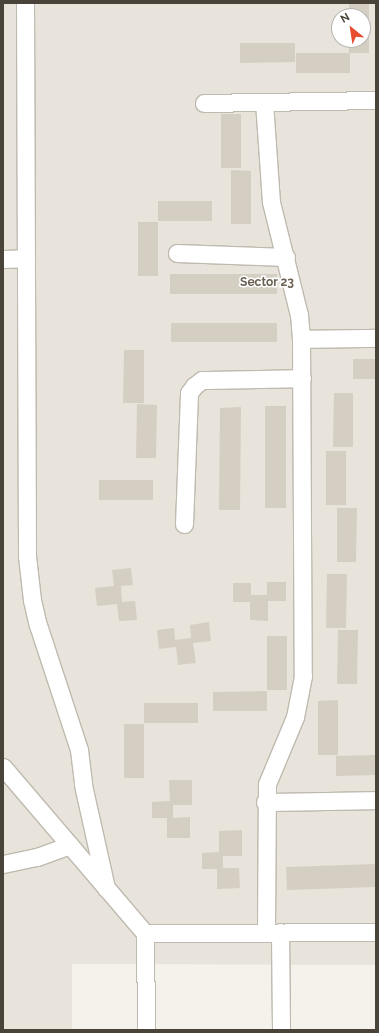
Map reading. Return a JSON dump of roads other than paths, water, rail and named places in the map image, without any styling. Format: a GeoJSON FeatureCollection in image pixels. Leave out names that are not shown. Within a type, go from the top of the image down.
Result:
{"type":"FeatureCollection","features":[{"type":"Feature","properties":{"kind":"street"},"geometry":{"type":"LineString","coordinates":[[25,3],[27,556],[32,600],[38,625],[79,750],[83,785],[106,888]]}},
{"type":"Feature","properties":{"kind":"street"},"geometry":{"type":"LineString","coordinates":[[204,103],[376,100]]}},
{"type":"Feature","properties":{"kind":"street"},"geometry":{"type":"LineString","coordinates":[[264,102],[271,202],[286,257],[299,315],[302,378],[302,687],[295,717],[272,770],[265,802],[281,1030]]}},
{"type":"Feature","properties":{"kind":"street"},"geometry":{"type":"LineString","coordinates":[[177,253],[286,257]]}},
{"type":"Feature","properties":{"kind":"street"},"geometry":{"type":"LineString","coordinates":[[3,259],[26,258]]}},
{"type":"Feature","properties":{"kind":"street"},"geometry":{"type":"LineString","coordinates":[[301,339],[376,338]]}},
{"type":"Feature","properties":{"kind":"street"},"geometry":{"type":"LineString","coordinates":[[184,524],[189,393],[194,386],[202,380],[302,378]]}},
{"type":"Feature","properties":{"kind":"street"},"geometry":{"type":"LineString","coordinates":[[3,767],[145,933],[146,1030]]}},
{"type":"Feature","properties":{"kind":"street"},"geometry":{"type":"LineString","coordinates":[[265,802],[376,800]]}},
{"type":"Feature","properties":{"kind":"street"},"geometry":{"type":"LineString","coordinates":[[3,864],[37,857],[70,845]]}},
{"type":"Feature","properties":{"kind":"street"},"geometry":{"type":"LineString","coordinates":[[145,933],[376,932]]}},
{"type":"Feature","properties":{"kind":"district","name":"Sector 23"},"geometry":{"type":"Point","coordinates":[267,283]}}]}
